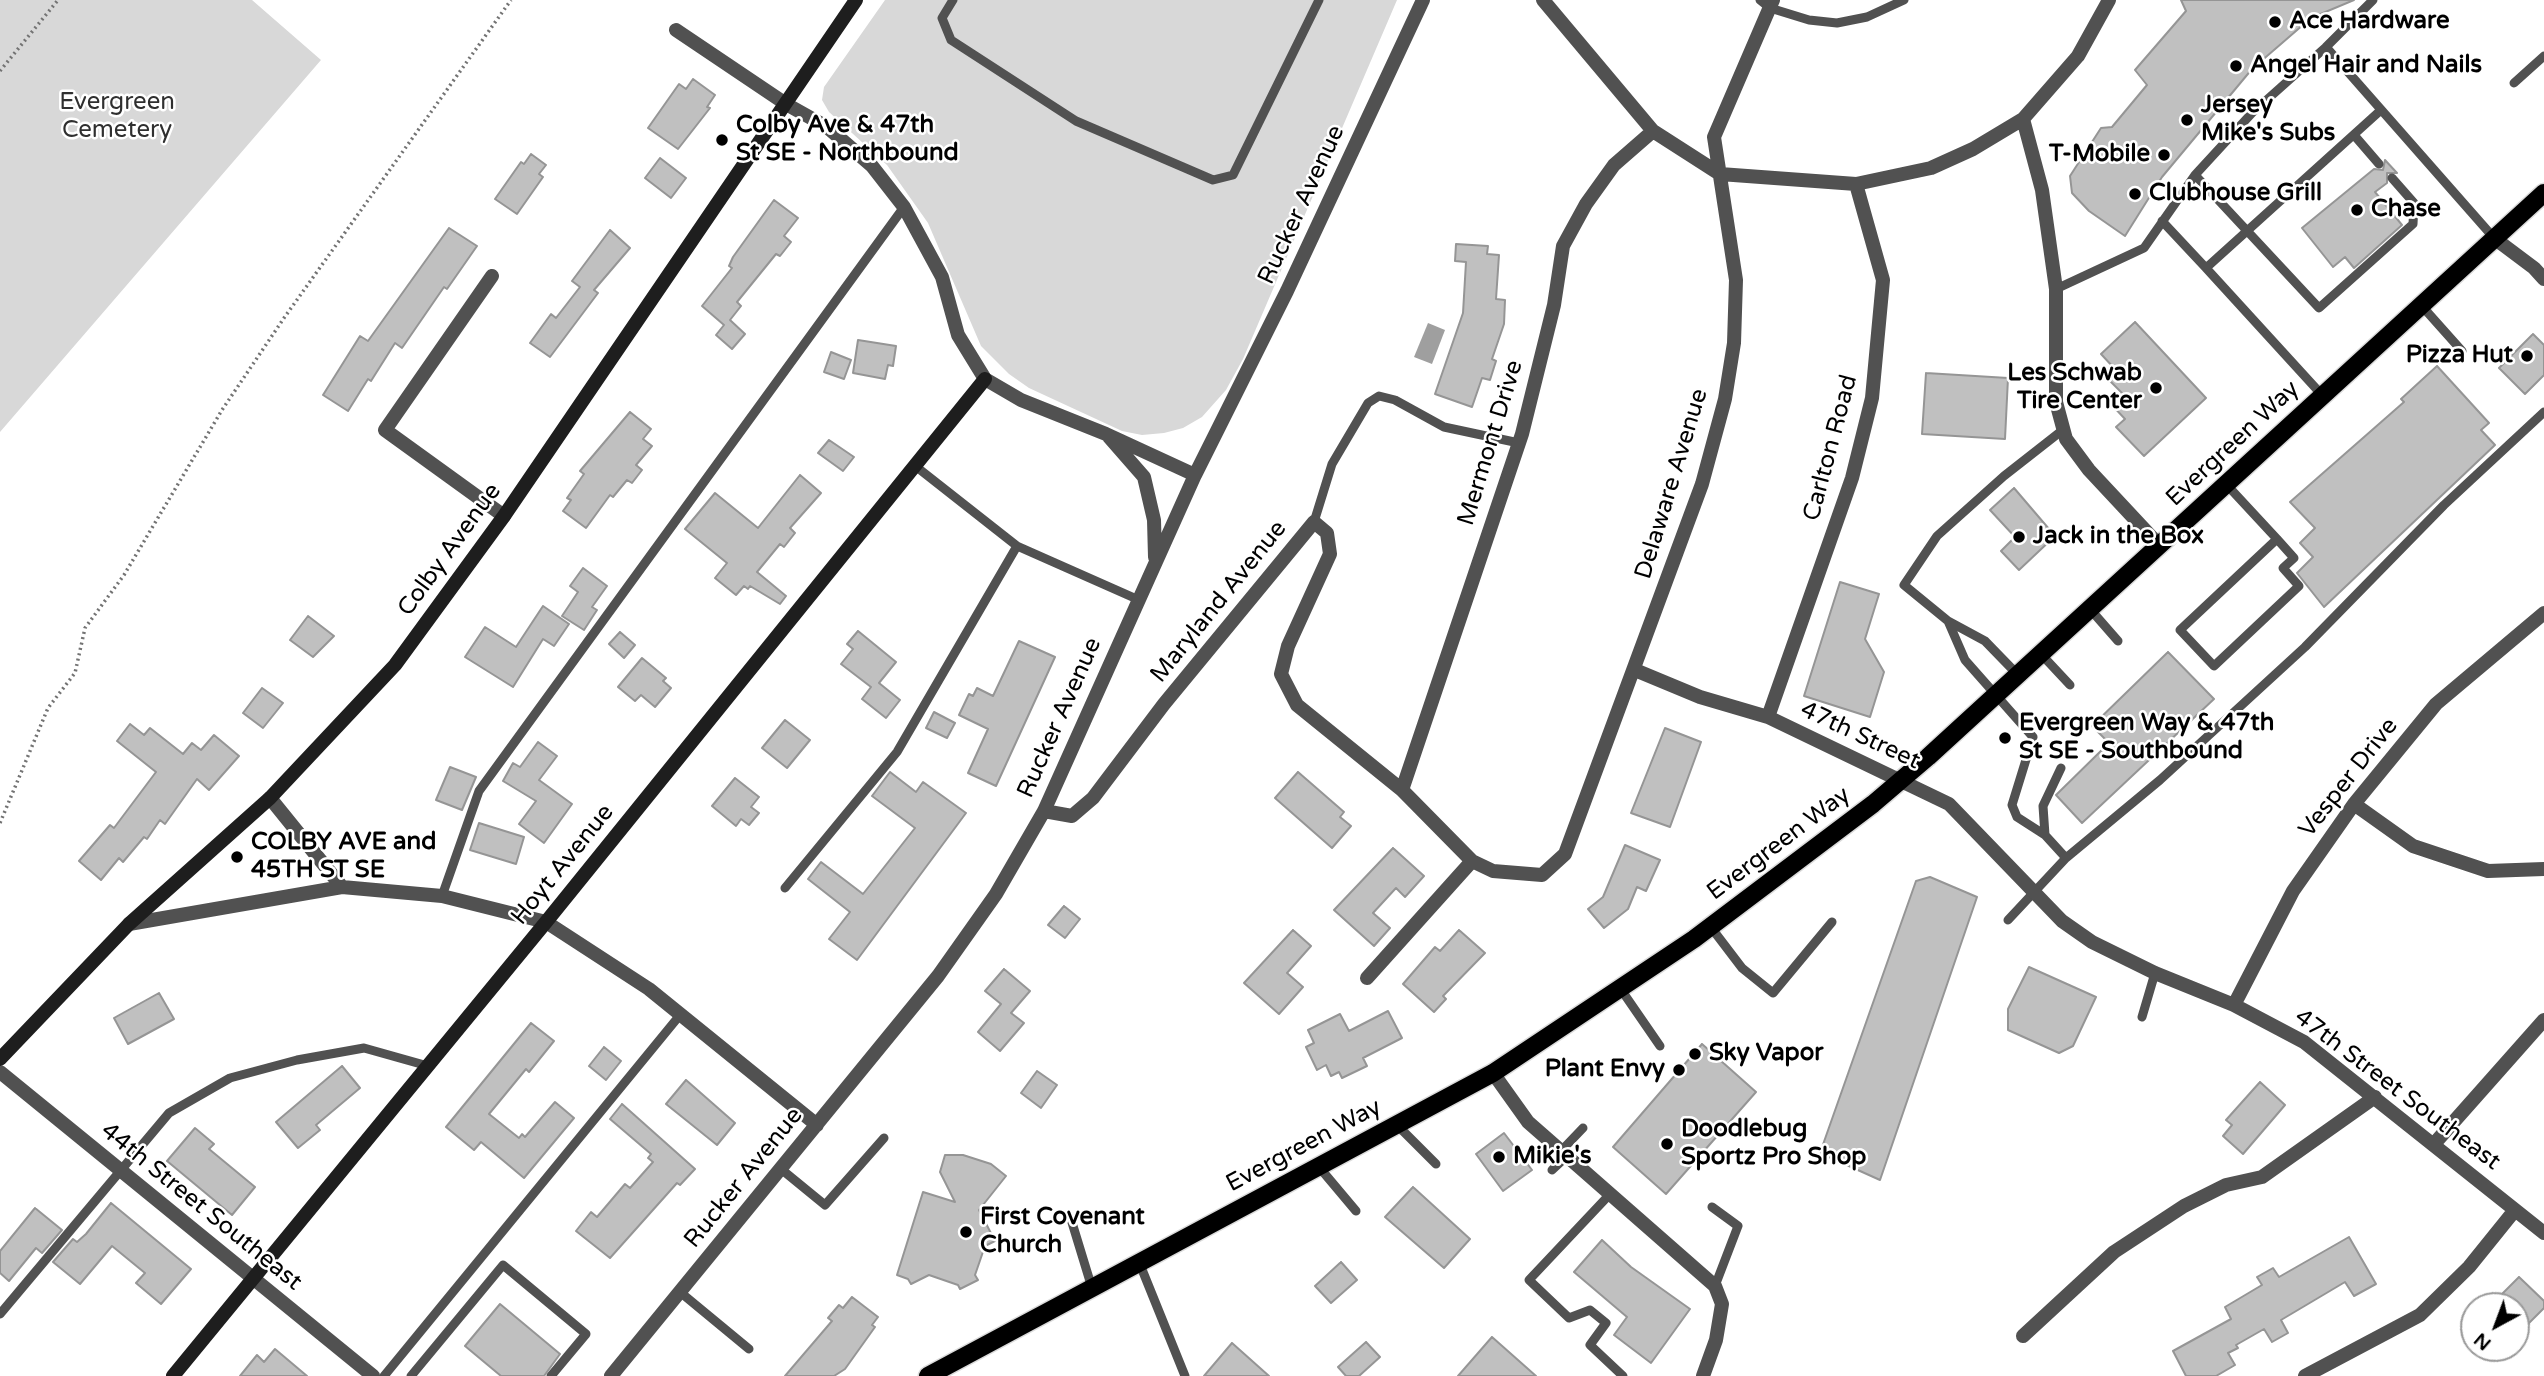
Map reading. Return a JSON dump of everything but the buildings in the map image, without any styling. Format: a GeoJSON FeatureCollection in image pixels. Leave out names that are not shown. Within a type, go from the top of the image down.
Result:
{"type":"FeatureCollection","features":[{"type":"Feature","properties":{"kind":"main road","name":"Colby Avenue"},"geometry":{"type":"LineString","coordinates":[[0,1059],[129,924],[270,798],[395,665],[504,516],[856,0]]}},
{"type":"Feature","properties":{"kind":"main road","name":"Evergreen Way"},"geometry":{"type":"LineString","coordinates":[[928,1376],[1493,1073],[1710,926],[1902,780],[2544,193]]}},
{"type":"Feature","properties":{"kind":"main road","name":"Hoyt Avenue"},"geometry":{"type":"LineString","coordinates":[[173,1376],[547,922],[985,379]]}},
{"type":"Feature","properties":{"kind":"street","name":"Rucker Avenue"},"geometry":{"type":"LineString","coordinates":[[611,1376],[938,976],[996,894],[1044,811],[1195,475],[1287,291],[1423,0]]}},
{"type":"Feature","properties":{"kind":"street"},"geometry":{"type":"LineString","coordinates":[[1543,0],[1653,131],[1720,174],[1856,184],[1931,168],[1973,149],[2023,119],[2078,56],[2109,0]]}},
{"type":"Feature","properties":{"kind":"street","name":"Delaware Avenue"},"geometry":{"type":"LineString","coordinates":[[1565,854],[1702,484],[1725,399],[1734,343],[1736,280],[1714,136],[1768,3]]}},
{"type":"Feature","properties":{"kind":"street"},"geometry":{"type":"LineString","coordinates":[[676,30],[786,104],[827,127],[872,166],[904,207],[942,276],[958,335],[985,379],[1021,400],[1106,434],[1195,475]]}},
{"type":"Feature","properties":{"kind":"street"},"geometry":{"type":"LineString","coordinates":[[2023,119],[2042,190],[2056,289],[2056,402],[2066,439],[2089,470],[2159,545]]}},
{"type":"Feature","properties":{"kind":"street","name":"Mermont Drive"},"geometry":{"type":"LineString","coordinates":[[1402,790],[1519,443],[1554,305],[1563,246],[1586,204],[1614,165],[1653,131]]}},
{"type":"Feature","properties":{"kind":"street","name":"Carlton Road"},"geometry":{"type":"LineString","coordinates":[[1768,717],[1852,478],[1872,398],[1883,280],[1856,184]]}},
{"type":"Feature","properties":{"kind":"street"},"geometry":{"type":"LineString","coordinates":[[2494,238],[2535,268],[2544,279]]}},
{"type":"Feature","properties":{"kind":"street"},"geometry":{"type":"LineString","coordinates":[[492,276],[385,430],[504,516]]}},
{"type":"Feature","properties":{"kind":"street"},"geometry":{"type":"LineString","coordinates":[[1106,434],[1144,477],[1154,520],[1155,563]]}},
{"type":"Feature","properties":{"kind":"street","name":"Maryland Avenue"},"geometry":{"type":"LineString","coordinates":[[1044,811],[1072,816],[1093,798],[1164,704],[1314,522],[1327,533],[1330,554],[1288,646],[1280,674],[1297,705],[1402,790],[1472,861],[1493,871],[1522,876],[1542,875],[1565,854]]}},
{"type":"Feature","properties":{"kind":"street","name":"Vesper Drive"},"geometry":{"type":"LineString","coordinates":[[2234,1006],[2293,891],[2354,804],[2436,704],[2544,613]]}},
{"type":"Feature","properties":{"kind":"street","name":"47th Street"},"geometry":{"type":"LineString","coordinates":[[1635,670],[1700,698],[1768,717],[1950,804],[2033,894]]}},
{"type":"Feature","properties":{"kind":"street"},"geometry":{"type":"LineString","coordinates":[[270,798],[342,887]]}},
{"type":"Feature","properties":{"kind":"street"},"geometry":{"type":"LineString","coordinates":[[2354,804],[2413,846],[2488,871],[2544,869]]}},
{"type":"Feature","properties":{"kind":"street"},"geometry":{"type":"LineString","coordinates":[[1367,978],[1472,861]]}},
{"type":"Feature","properties":{"kind":"street"},"geometry":{"type":"LineString","coordinates":[[129,924],[342,887],[442,896],[547,922],[649,989],[817,1125]]}},
{"type":"Feature","properties":{"kind":"street","name":"47th Street Southeast"},"geometry":{"type":"LineString","coordinates":[[2033,894],[2092,942],[2155,973],[2234,1006],[2304,1042],[2544,1233]]}},
{"type":"Feature","properties":{"kind":"street"},"geometry":{"type":"LineString","coordinates":[[2434,1144],[2544,1020]]}},
{"type":"Feature","properties":{"kind":"street","name":"44th Street Southeast"},"geometry":{"type":"LineString","coordinates":[[0,1072],[373,1376]]}},
{"type":"Feature","properties":{"kind":"street"},"geometry":{"type":"LineString","coordinates":[[1493,1073],[1528,1122],[1715,1286],[1722,1304],[1716,1340],[1703,1376]]}},
{"type":"Feature","properties":{"kind":"street"},"geometry":{"type":"LineString","coordinates":[[2023,1336],[2115,1252],[2195,1201],[2226,1185],[2262,1177],[2375,1097]]}},
{"type":"Feature","properties":{"kind":"street"},"geometry":{"type":"LineString","coordinates":[[2305,1376],[2420,1315],[2469,1267],[2515,1210]]}},
{"type":"Feature","properties":{"kind":"lane"},"geometry":{"type":"LineString","coordinates":[[953,0],[942,18],[951,40],[1076,121],[1213,180],[1233,174],[1319,0]]}},
{"type":"Feature","properties":{"kind":"lane"},"geometry":{"type":"LineString","coordinates":[[1768,3],[1809,20],[1837,23],[1867,17],[1904,0]]}},
{"type":"Feature","properties":{"kind":"lane"},"geometry":{"type":"LineString","coordinates":[[2056,289],[2144,248],[2194,175],[2252,113],[2326,47],[2373,0]]}},
{"type":"Feature","properties":{"kind":"lane"},"geometry":{"type":"LineString","coordinates":[[2326,47],[2494,238]]}},
{"type":"Feature","properties":{"kind":"lane"},"geometry":{"type":"LineString","coordinates":[[2514,83],[2544,56]]}},
{"type":"Feature","properties":{"kind":"lane"},"geometry":{"type":"LineString","coordinates":[[2206,268],[2381,110]]}},
{"type":"Feature","properties":{"kind":"lane"},"geometry":{"type":"LineString","coordinates":[[2354,135],[2379,164]]}},
{"type":"Feature","properties":{"kind":"lane"},"geometry":{"type":"LineString","coordinates":[[2194,175],[2319,308],[2413,224],[2414,203],[2392,178]]}},
{"type":"Feature","properties":{"kind":"lane"},"geometry":{"type":"LineString","coordinates":[[442,896],[479,791],[904,207]]}},
{"type":"Feature","properties":{"kind":"lane"},"geometry":{"type":"LineString","coordinates":[[2162,221],[2322,395]]}},
{"type":"Feature","properties":{"kind":"lane"},"geometry":{"type":"LineString","coordinates":[[2421,305],[2462,351]]}},
{"type":"Feature","properties":{"kind":"lane"},"geometry":{"type":"LineString","coordinates":[[1314,522],[1332,464],[1368,403],[1378,396],[1395,400],[1444,427],[1519,443]]}},
{"type":"Feature","properties":{"kind":"lane"},"geometry":{"type":"LineString","coordinates":[[2008,920],[2066,858],[2160,780],[2305,646],[2444,505],[2544,412]]}},
{"type":"Feature","properties":{"kind":"lane"},"geometry":{"type":"LineString","coordinates":[[2018,675],[1985,641],[1948,621],[1904,586],[1937,536],[2004,476],[2064,429]]}},
{"type":"Feature","properties":{"kind":"lane"},"geometry":{"type":"LineString","coordinates":[[914,465],[1017,546],[1139,600]]}},
{"type":"Feature","properties":{"kind":"lane"},"geometry":{"type":"LineString","coordinates":[[2225,484],[2294,558],[2283,568],[2299,586],[2214,666],[2180,630],[2277,540]]}},
{"type":"Feature","properties":{"kind":"lane"},"geometry":{"type":"LineString","coordinates":[[785,888],[897,752],[1017,546]]}},
{"type":"Feature","properties":{"kind":"lane"},"geometry":{"type":"LineString","coordinates":[[2090,609],[2118,641]]}},
{"type":"Feature","properties":{"kind":"lane"},"geometry":{"type":"LineString","coordinates":[[1948,621],[1965,660],[2033,737],[2011,805],[2017,817],[2045,835],[2066,858]]}},
{"type":"Feature","properties":{"kind":"lane"},"geometry":{"type":"LineString","coordinates":[[2041,654],[2070,685]]}},
{"type":"Feature","properties":{"kind":"lane"},"geometry":{"type":"LineString","coordinates":[[2045,835],[2043,806],[2061,768]]}},
{"type":"Feature","properties":{"kind":"lane"},"geometry":{"type":"LineString","coordinates":[[1710,926],[1742,968],[1773,993],[1832,922]]}},
{"type":"Feature","properties":{"kind":"lane"},"geometry":{"type":"LineString","coordinates":[[2141,1017],[2155,973]]}},
{"type":"Feature","properties":{"kind":"lane"},"geometry":{"type":"LineString","coordinates":[[1620,988],[1660,1046]]}},
{"type":"Feature","properties":{"kind":"lane"},"geometry":{"type":"LineString","coordinates":[[384,1376],[680,1015]]}},
{"type":"Feature","properties":{"kind":"lane"},"geometry":{"type":"LineString","coordinates":[[0,1314],[169,1112],[230,1078],[297,1060],[364,1048],[428,1066]]}},
{"type":"Feature","properties":{"kind":"lane"},"geometry":{"type":"LineString","coordinates":[[1397,1125],[1436,1164]]}},
{"type":"Feature","properties":{"kind":"lane"},"geometry":{"type":"LineString","coordinates":[[1552,1170],[1583,1128]]}},
{"type":"Feature","properties":{"kind":"lane"},"geometry":{"type":"LineString","coordinates":[[781,1169],[825,1205],[884,1138]]}},
{"type":"Feature","properties":{"kind":"lane"},"geometry":{"type":"LineString","coordinates":[[1319,1167],[1356,1211]]}},
{"type":"Feature","properties":{"kind":"lane"},"geometry":{"type":"LineString","coordinates":[[1611,1194],[1529,1280],[1569,1318],[1590,1310],[1606,1323],[1590,1345],[1623,1376]]}},
{"type":"Feature","properties":{"kind":"lane"},"geometry":{"type":"LineString","coordinates":[[1712,1207],[1738,1226],[1715,1286]]}},
{"type":"Feature","properties":{"kind":"lane"},"geometry":{"type":"LineString","coordinates":[[1070,1216],[1092,1288]]}},
{"type":"Feature","properties":{"kind":"lane"},"geometry":{"type":"LineString","coordinates":[[1139,1262],[1185,1376]]}},
{"type":"Feature","properties":{"kind":"lane"},"geometry":{"type":"LineString","coordinates":[[411,1376],[502,1265],[586,1334],[551,1376]]}},
{"type":"Feature","properties":{"kind":"lane"},"geometry":{"type":"LineString","coordinates":[[680,1292],[749,1349]]}},
{"type":"Feature","properties":{"kind":"path"},"geometry":{"type":"LineString","coordinates":[[0,71],[58,0]]}},
{"type":"Feature","properties":{"kind":"path"},"geometry":{"type":"LineString","coordinates":[[0,823],[48,708],[75,673],[85,628],[124,575],[222,410],[276,329],[511,0]]}},
{"type":"Feature","properties":{"kind":"green space","name":"Evergreen Cemetery"},"geometry":{"type":"Polygon","coordinates":[[[0,0],[252,0],[321,60],[0,432],[0,0]]]}},
{"type":"Feature","properties":{"kind":"green space"},"geometry":{"type":"Polygon","coordinates":[[[885,0],[1397,0],[1243,359],[1226,390],[1202,417],[1183,428],[1164,433],[1142,435],[1122,431],[1029,388],[1009,374],[981,346],[928,223],[887,165],[829,112],[822,100],[824,87],[885,0]]]}},
{"type":"Feature","properties":{"kind":"shaded area"},"geometry":{"type":"Polygon","coordinates":[[[1428,323],[1445,330],[1432,364],[1414,357],[1428,323]]]}},
{"type":"Feature","properties":{"kind":"place","name":"Ace Hardware"},"geometry":{"type":"Point","coordinates":[2275,22]}},
{"type":"Feature","properties":{"kind":"place","name":"Angel Hair and Nails"},"geometry":{"type":"Point","coordinates":[2236,66]}},
{"type":"Feature","properties":{"kind":"place","name":"Jersey Mike's Subs"},"geometry":{"type":"Point","coordinates":[2187,120]}},
{"type":"Feature","properties":{"kind":"place","name":"Colby Ave & 47th St SE - Northbound"},"geometry":{"type":"Point","coordinates":[722,140]}},
{"type":"Feature","properties":{"kind":"place","name":"T-Mobile"},"geometry":{"type":"Point","coordinates":[2164,155]}},
{"type":"Feature","properties":{"kind":"place","name":"Clubhouse Grill"},"geometry":{"type":"Point","coordinates":[2135,194]}},
{"type":"Feature","properties":{"kind":"place","name":"Chase"},"geometry":{"type":"Point","coordinates":[2357,210]}},
{"type":"Feature","properties":{"kind":"place","name":"Pizza Hut"},"geometry":{"type":"Point","coordinates":[2527,356]}},
{"type":"Feature","properties":{"kind":"place","name":"Les Schwab Tire Center"},"geometry":{"type":"Point","coordinates":[2156,388]}},
{"type":"Feature","properties":{"kind":"place","name":"Jack in the Box"},"geometry":{"type":"Point","coordinates":[2019,537]}},
{"type":"Feature","properties":{"kind":"place","name":"Evergreen Way & 47th St SE - Southbound"},"geometry":{"type":"Point","coordinates":[2005,738]}},
{"type":"Feature","properties":{"kind":"place","name":"COLBY AVE and 45TH ST SE"},"geometry":{"type":"Point","coordinates":[237,857]}},
{"type":"Feature","properties":{"kind":"place","name":"Sky Vapor"},"geometry":{"type":"Point","coordinates":[1695,1054]}},
{"type":"Feature","properties":{"kind":"place","name":"Plant Envy"},"geometry":{"type":"Point","coordinates":[1679,1070]}},
{"type":"Feature","properties":{"kind":"place","name":"Doodlebug Sportz Pro Shop"},"geometry":{"type":"Point","coordinates":[1667,1144]}},
{"type":"Feature","properties":{"kind":"place","name":"Mikie's"},"geometry":{"type":"Point","coordinates":[1499,1157]}},
{"type":"Feature","properties":{"kind":"place","name":"First Covenant Church"},"geometry":{"type":"Point","coordinates":[966,1232]}}]}
